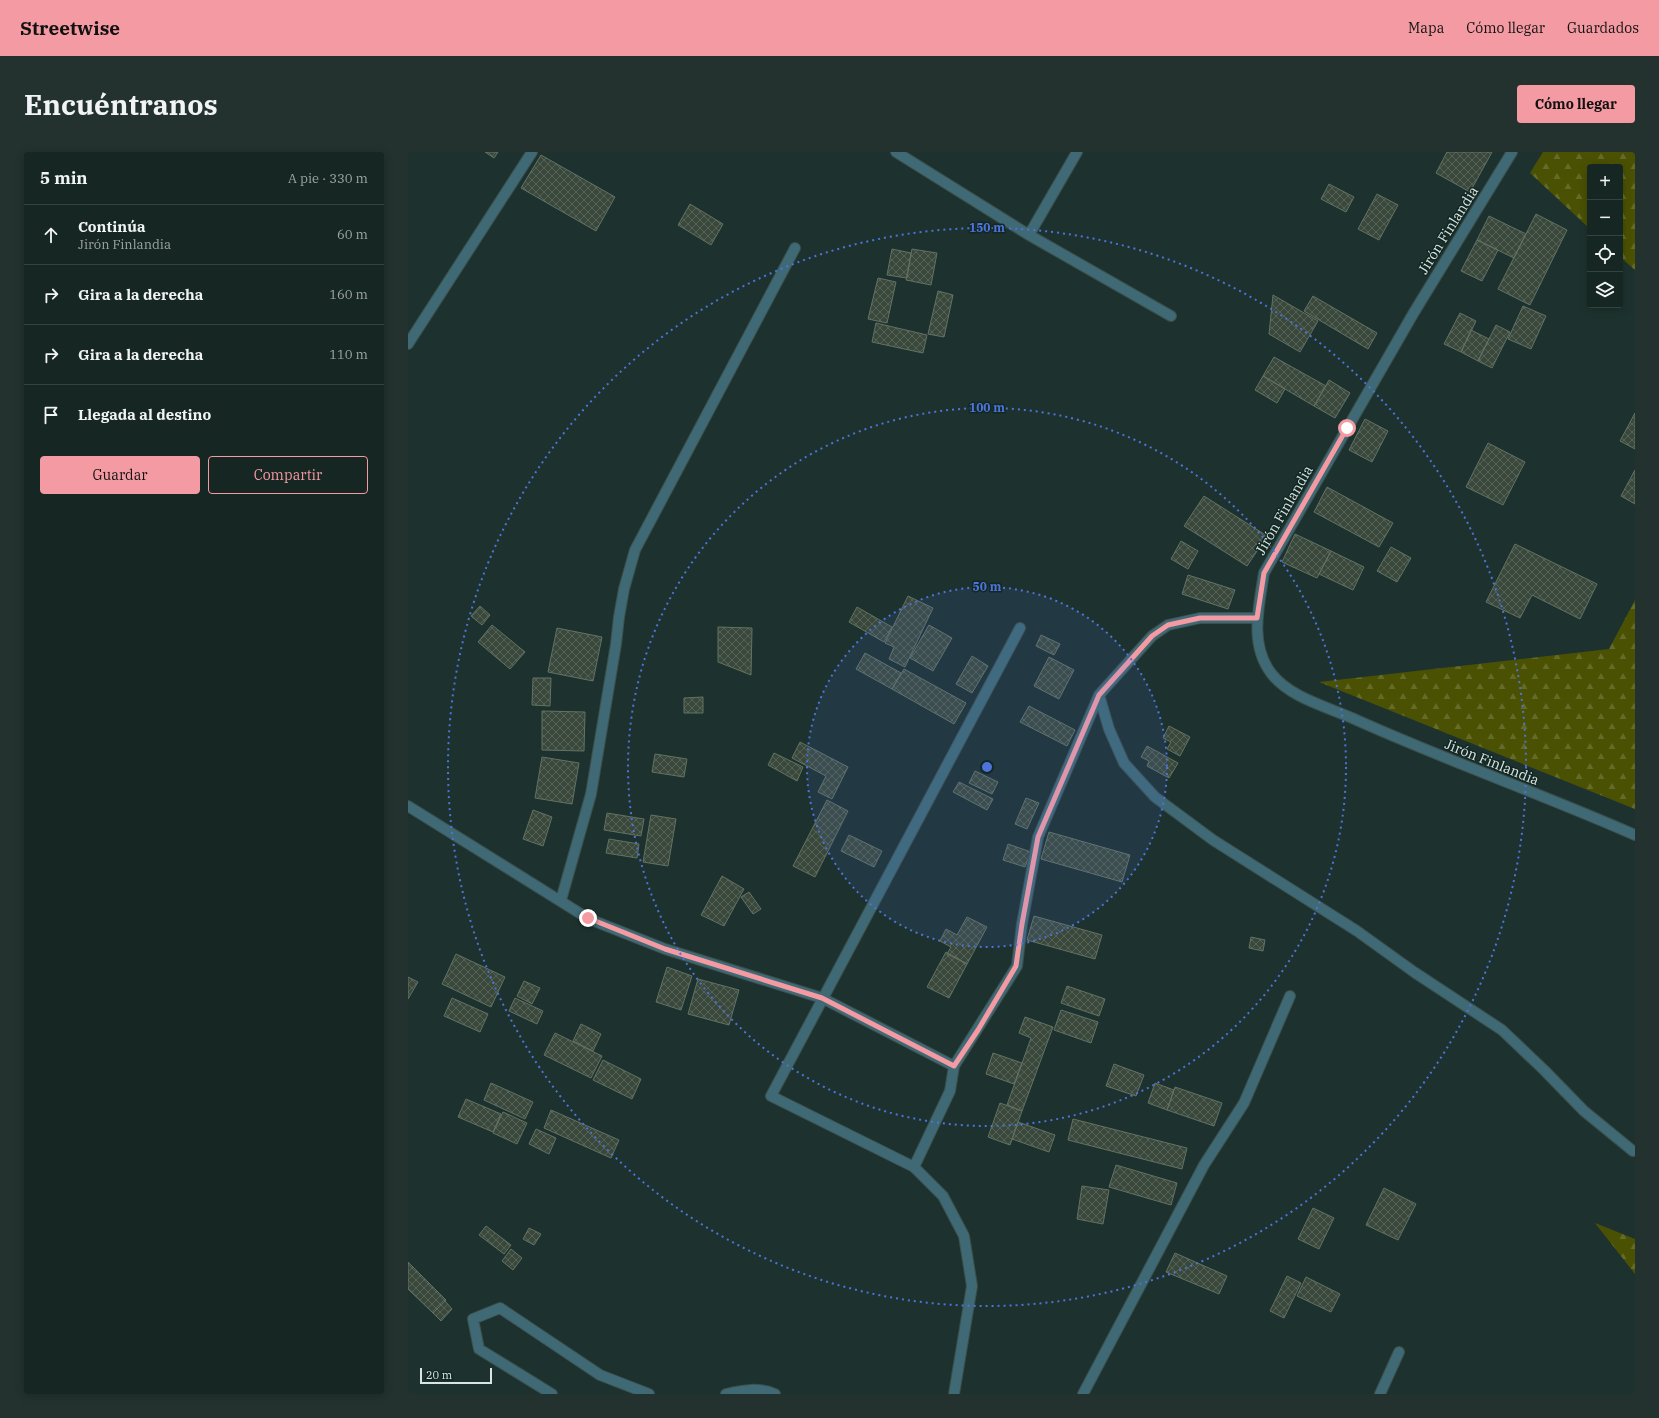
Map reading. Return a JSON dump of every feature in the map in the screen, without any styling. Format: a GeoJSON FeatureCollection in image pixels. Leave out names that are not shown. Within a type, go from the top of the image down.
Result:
{"type":"FeatureCollection","features":[{"type":"Feature","properties":{"kind":"street"},"geometry":{"type":"LineString","coordinates":[[408,344],[532,152]]}},
{"type":"Feature","properties":{"kind":"street"},"geometry":{"type":"LineString","coordinates":[[896,152],[1029,235],[1171,316]]}},
{"type":"Feature","properties":{"kind":"street"},"geometry":{"type":"LineString","coordinates":[[1029,235],[1077,152]]}},
{"type":"Feature","properties":{"kind":"street","name":"Jirón Finlandia"},"geometry":{"type":"LineString","coordinates":[[1512,152],[1412,314],[1264,573],[1257,618],[1257,642],[1270,672],[1285,688],[1400,740],[1635,835]]}},
{"type":"Feature","properties":{"kind":"street"},"geometry":{"type":"LineString","coordinates":[[561,900],[591,794],[616,644],[620,610],[635,550],[795,248]]}},
{"type":"Feature","properties":{"kind":"street"},"geometry":{"type":"LineString","coordinates":[[914,1168],[950,1091],[954,1066],[978,1030],[1016,966],[1038,837],[1099,695],[1152,636],[1168,625],[1200,618],[1257,618]]}},
{"type":"Feature","properties":{"kind":"street"},"geometry":{"type":"LineString","coordinates":[[954,1394],[972,1286],[964,1236],[943,1196],[914,1168],[771,1096],[1020,628]]}},
{"type":"Feature","properties":{"kind":"street"},"geometry":{"type":"LineString","coordinates":[[1099,695],[1109,729],[1124,763],[1155,797],[1213,840],[1357,931],[1414,972],[1502,1030],[1584,1111],[1633,1151]]}},
{"type":"Feature","properties":{"kind":"street"},"geometry":{"type":"LineString","coordinates":[[408,806],[457,838],[561,900],[588,918],[665,949],[822,998],[954,1066]]}},
{"type":"Feature","properties":{"kind":"street"},"geometry":{"type":"LineString","coordinates":[[1083,1394],[1204,1165],[1244,1103],[1290,996]]}},
{"type":"Feature","properties":{"kind":"street"},"geometry":{"type":"LineString","coordinates":[[552,1394],[479,1349],[473,1319],[500,1308],[600,1376],[649,1394]]}},
{"type":"Feature","properties":{"kind":"street"},"geometry":{"type":"LineString","coordinates":[[1380,1394],[1399,1352]]}},
{"type":"Feature","properties":{"kind":"street"},"geometry":{"type":"LineString","coordinates":[[726,1394],[745,1390],[766,1390],[775,1394]]}},
{"type":"Feature","properties":{"kind":"green space"},"geometry":{"type":"Polygon","coordinates":[[[1543,152],[1635,152],[1635,270],[1623,260],[1623,164],[1587,164],[1587,226],[1530,173],[1543,152]]]}},
{"type":"Feature","properties":{"kind":"green space"},"geometry":{"type":"Polygon","coordinates":[[[1635,600],[1635,809],[1319,682],[1609,649],[1635,600]]]}},
{"type":"Feature","properties":{"kind":"green space"},"geometry":{"type":"Polygon","coordinates":[[[1595,1223],[1635,1239],[1635,1274],[1595,1223]]]}},
{"type":"Feature","properties":{"kind":"building"},"geometry":{"type":"Polygon","coordinates":[[[485,152],[498,152],[494,158],[485,152]]]}},
{"type":"Feature","properties":{"kind":"building"},"geometry":{"type":"Polygon","coordinates":[[[1447,152],[1492,152],[1470,192],[1436,173],[1447,152]]]}},
{"type":"Feature","properties":{"kind":"building"},"geometry":{"type":"Polygon","coordinates":[[[541,155],[615,197],[596,231],[521,188],[541,155]]]}},
{"type":"Feature","properties":{"kind":"building"},"geometry":{"type":"Polygon","coordinates":[[[1329,184],[1354,197],[1346,212],[1321,199],[1329,184]]]}},
{"type":"Feature","properties":{"kind":"building"},"geometry":{"type":"Polygon","coordinates":[[[1377,194],[1398,205],[1379,240],[1358,229],[1377,194]]]}},
{"type":"Feature","properties":{"kind":"building"},"geometry":{"type":"Polygon","coordinates":[[[690,204],[723,224],[711,245],[678,225],[690,204]]]}},
{"type":"Feature","properties":{"kind":"building"},"geometry":{"type":"Polygon","coordinates":[[[1536,214],[1567,230],[1530,305],[1498,289],[1536,214]]]}},
{"type":"Feature","properties":{"kind":"building"},"geometry":{"type":"Polygon","coordinates":[[[1489,216],[1526,234],[1514,258],[1477,240],[1489,216]]]}},
{"type":"Feature","properties":{"kind":"building"},"geometry":{"type":"Polygon","coordinates":[[[1477,240],[1498,250],[1482,281],[1461,271],[1477,240]]]}},
{"type":"Feature","properties":{"kind":"building"},"geometry":{"type":"Polygon","coordinates":[[[892,249],[911,253],[907,278],[887,275],[892,249]]]}},
{"type":"Feature","properties":{"kind":"building"},"geometry":{"type":"Polygon","coordinates":[[[912,249],[937,253],[931,285],[906,280],[912,249]]]}},
{"type":"Feature","properties":{"kind":"building"},"geometry":{"type":"Polygon","coordinates":[[[878,278],[896,282],[887,323],[868,319],[878,278]]]}},
{"type":"Feature","properties":{"kind":"building"},"geometry":{"type":"Polygon","coordinates":[[[938,291],[953,295],[944,337],[928,334],[938,291]]]}},
{"type":"Feature","properties":{"kind":"building"},"geometry":{"type":"Polygon","coordinates":[[[1273,295],[1318,321],[1300,352],[1269,334],[1273,295]]]}},
{"type":"Feature","properties":{"kind":"building"},"geometry":{"type":"Polygon","coordinates":[[[1313,296],[1377,333],[1368,349],[1304,311],[1313,296]]]}},
{"type":"Feature","properties":{"kind":"building"},"geometry":{"type":"Polygon","coordinates":[[[1523,306],[1546,316],[1531,349],[1508,339],[1523,306]]]}},
{"type":"Feature","properties":{"kind":"building"},"geometry":{"type":"Polygon","coordinates":[[[1460,313],[1476,321],[1461,352],[1444,344],[1460,313]]]}},
{"type":"Feature","properties":{"kind":"building"},"geometry":{"type":"Polygon","coordinates":[[[876,323],[927,335],[923,353],[872,342],[876,323]]]}},
{"type":"Feature","properties":{"kind":"building"},"geometry":{"type":"Polygon","coordinates":[[[1496,325],[1510,332],[1492,368],[1478,361],[1496,325]]]}},
{"type":"Feature","properties":{"kind":"building"},"geometry":{"type":"Polygon","coordinates":[[[1471,330],[1489,339],[1478,361],[1461,352],[1471,330]]]}},
{"type":"Feature","properties":{"kind":"building"},"geometry":{"type":"Polygon","coordinates":[[[1274,357],[1326,386],[1314,406],[1263,376],[1274,357]]]}},
{"type":"Feature","properties":{"kind":"building"},"geometry":{"type":"Polygon","coordinates":[[[1263,376],[1285,389],[1277,403],[1255,390],[1263,376]]]}},
{"type":"Feature","properties":{"kind":"building"},"geometry":{"type":"Polygon","coordinates":[[[1329,380],[1350,393],[1335,418],[1314,406],[1329,380]]]}},
{"type":"Feature","properties":{"kind":"building"},"geometry":{"type":"Polygon","coordinates":[[[1635,413],[1635,449],[1620,441],[1635,413]]]}},
{"type":"Feature","properties":{"kind":"building"},"geometry":{"type":"Polygon","coordinates":[[[1365,419],[1388,431],[1372,462],[1349,450],[1365,419]]]}},
{"type":"Feature","properties":{"kind":"building"},"geometry":{"type":"Polygon","coordinates":[[[1488,443],[1525,462],[1503,505],[1466,487],[1488,443]]]}},
{"type":"Feature","properties":{"kind":"building"},"geometry":{"type":"Polygon","coordinates":[[[1635,470],[1635,504],[1621,496],[1635,470]]]}},
{"type":"Feature","properties":{"kind":"building"},"geometry":{"type":"Polygon","coordinates":[[[1327,487],[1393,523],[1379,547],[1314,512],[1327,487]]]}},
{"type":"Feature","properties":{"kind":"building"},"geometry":{"type":"Polygon","coordinates":[[[1204,496],[1267,536],[1247,566],[1184,526],[1204,496]]]}},
{"type":"Feature","properties":{"kind":"building"},"geometry":{"type":"Polygon","coordinates":[[[1295,534],[1331,551],[1317,578],[1282,562],[1295,534]]]}},
{"type":"Feature","properties":{"kind":"building"},"geometry":{"type":"Polygon","coordinates":[[[1181,541],[1198,551],[1188,569],[1171,559],[1181,541]]]}},
{"type":"Feature","properties":{"kind":"building"},"geometry":{"type":"Polygon","coordinates":[[[1515,544],[1597,584],[1580,619],[1532,595],[1520,618],[1486,602],[1515,544]]]}},
{"type":"Feature","properties":{"kind":"building"},"geometry":{"type":"Polygon","coordinates":[[[1391,547],[1411,558],[1397,582],[1377,571],[1391,547]]]}},
{"type":"Feature","properties":{"kind":"building"},"geometry":{"type":"Polygon","coordinates":[[[1331,551],[1364,567],[1353,590],[1319,574],[1331,551]]]}},
{"type":"Feature","properties":{"kind":"building"},"geometry":{"type":"Polygon","coordinates":[[[1188,575],[1235,590],[1228,609],[1182,594],[1188,575]]]}},
{"type":"Feature","properties":{"kind":"building"},"geometry":{"type":"Polygon","coordinates":[[[908,596],[933,608],[905,667],[889,659],[894,647],[885,643],[908,596]]]}},
{"type":"Feature","properties":{"kind":"building"},"geometry":{"type":"Polygon","coordinates":[[[480,606],[490,615],[482,625],[471,616],[480,606]]]}},
{"type":"Feature","properties":{"kind":"building"},"geometry":{"type":"Polygon","coordinates":[[[857,607],[892,627],[884,642],[849,622],[857,607]]]}},
{"type":"Feature","properties":{"kind":"building"},"geometry":{"type":"Polygon","coordinates":[[[492,625],[525,652],[510,669],[478,642],[492,625]]]}},
{"type":"Feature","properties":{"kind":"building"},"geometry":{"type":"Polygon","coordinates":[[[929,625],[952,638],[933,671],[910,658],[929,625]]]}},
{"type":"Feature","properties":{"kind":"building"},"geometry":{"type":"Polygon","coordinates":[[[718,627],[752,628],[751,675],[718,662],[718,627]]]}},
{"type":"Feature","properties":{"kind":"building"},"geometry":{"type":"Polygon","coordinates":[[[557,628],[602,637],[593,681],[548,672],[557,628]]]}},
{"type":"Feature","properties":{"kind":"building"},"geometry":{"type":"Polygon","coordinates":[[[1041,635],[1060,644],[1054,655],[1036,646],[1041,635]]]}},
{"type":"Feature","properties":{"kind":"building"},"geometry":{"type":"Polygon","coordinates":[[[865,653],[901,673],[892,689],[856,669],[865,653]]]}},
{"type":"Feature","properties":{"kind":"building"},"geometry":{"type":"Polygon","coordinates":[[[972,656],[988,666],[972,693],[956,684],[972,656]]]}},
{"type":"Feature","properties":{"kind":"building"},"geometry":{"type":"Polygon","coordinates":[[[1049,657],[1074,670],[1059,699],[1034,686],[1049,657]]]}},
{"type":"Feature","properties":{"kind":"building"},"geometry":{"type":"Polygon","coordinates":[[[904,669],[966,703],[954,724],[892,689],[904,669]]]}},
{"type":"Feature","properties":{"kind":"building"},"geometry":{"type":"Polygon","coordinates":[[[533,678],[551,678],[550,706],[532,705],[533,678]]]}},
{"type":"Feature","properties":{"kind":"building"},"geometry":{"type":"Polygon","coordinates":[[[703,697],[703,713],[684,713],[684,698],[703,697]]]}},
{"type":"Feature","properties":{"kind":"building"},"geometry":{"type":"Polygon","coordinates":[[[1029,706],[1075,730],[1067,746],[1020,722],[1029,706]]]}},
{"type":"Feature","properties":{"kind":"building"},"geometry":{"type":"Polygon","coordinates":[[[542,711],[585,712],[584,751],[542,750],[542,711]]]}},
{"type":"Feature","properties":{"kind":"building"},"geometry":{"type":"Polygon","coordinates":[[[1169,726],[1190,737],[1180,756],[1167,749],[1171,742],[1163,738],[1169,726]]]}},
{"type":"Feature","properties":{"kind":"building"},"geometry":{"type":"Polygon","coordinates":[[[800,742],[848,767],[832,799],[818,792],[826,776],[792,758],[800,742]]]}},
{"type":"Feature","properties":{"kind":"building"},"geometry":{"type":"Polygon","coordinates":[[[1147,746],[1178,763],[1169,778],[1147,766],[1149,761],[1141,757],[1147,746]]]}},
{"type":"Feature","properties":{"kind":"building"},"geometry":{"type":"Polygon","coordinates":[[[774,753],[803,767],[797,781],[768,765],[774,753]]]}},
{"type":"Feature","properties":{"kind":"building"},"geometry":{"type":"Polygon","coordinates":[[[655,754],[687,759],[684,777],[652,772],[655,754]]]}},
{"type":"Feature","properties":{"kind":"building"},"geometry":{"type":"Polygon","coordinates":[[[542,757],[579,763],[572,804],[535,798],[542,757]]]}},
{"type":"Feature","properties":{"kind":"building"},"geometry":{"type":"Polygon","coordinates":[[[975,771],[998,782],[992,794],[969,783],[975,771]]]}},
{"type":"Feature","properties":{"kind":"building"},"geometry":{"type":"Polygon","coordinates":[[[959,782],[993,799],[987,810],[953,792],[959,782]]]}},
{"type":"Feature","properties":{"kind":"building"},"geometry":{"type":"Polygon","coordinates":[[[1026,798],[1039,803],[1027,829],[1015,824],[1026,798]]]}},
{"type":"Feature","properties":{"kind":"building"},"geometry":{"type":"Polygon","coordinates":[[[827,800],[848,811],[815,877],[793,866],[827,800]]]}},
{"type":"Feature","properties":{"kind":"building"},"geometry":{"type":"Polygon","coordinates":[[[533,810],[552,817],[543,846],[523,839],[533,810]]]}},
{"type":"Feature","properties":{"kind":"building"},"geometry":{"type":"Polygon","coordinates":[[[607,813],[644,819],[641,836],[604,830],[607,813]]]}},
{"type":"Feature","properties":{"kind":"building"},"geometry":{"type":"Polygon","coordinates":[[[651,815],[676,819],[668,866],[643,862],[651,815]]]}},
{"type":"Feature","properties":{"kind":"building"},"geometry":{"type":"Polygon","coordinates":[[[1049,832],[1130,855],[1122,882],[1041,859],[1049,832]]]}},
{"type":"Feature","properties":{"kind":"building"},"geometry":{"type":"Polygon","coordinates":[[[849,835],[882,851],[874,867],[841,851],[849,835]]]}},
{"type":"Feature","properties":{"kind":"building"},"geometry":{"type":"Polygon","coordinates":[[[609,839],[639,844],[637,858],[606,853],[609,839]]]}},
{"type":"Feature","properties":{"kind":"building"},"geometry":{"type":"Polygon","coordinates":[[[1008,844],[1031,852],[1025,867],[1003,860],[1008,844]]]}},
{"type":"Feature","properties":{"kind":"building"},"geometry":{"type":"Polygon","coordinates":[[[722,876],[744,889],[724,926],[701,915],[722,876]]]}},
{"type":"Feature","properties":{"kind":"building"},"geometry":{"type":"Polygon","coordinates":[[[749,892],[761,909],[753,914],[741,897],[749,892]]]}},
{"type":"Feature","properties":{"kind":"building"},"geometry":{"type":"Polygon","coordinates":[[[1034,916],[1102,935],[1095,959],[1027,940],[1034,916]]]}},
{"type":"Feature","properties":{"kind":"building"},"geometry":{"type":"Polygon","coordinates":[[[967,917],[987,927],[967,964],[947,954],[951,947],[940,941],[946,929],[957,935],[967,917]]]}},
{"type":"Feature","properties":{"kind":"building"},"geometry":{"type":"Polygon","coordinates":[[[1251,937],[1265,940],[1263,951],[1249,948],[1251,937]]]}},
{"type":"Feature","properties":{"kind":"building"},"geometry":{"type":"Polygon","coordinates":[[[946,952],[967,964],[949,998],[927,987],[946,952]]]}},
{"type":"Feature","properties":{"kind":"building"},"geometry":{"type":"Polygon","coordinates":[[[456,954],[505,977],[491,1007],[442,984],[456,954]]]}},
{"type":"Feature","properties":{"kind":"building"},"geometry":{"type":"Polygon","coordinates":[[[667,967],[692,976],[681,1010],[656,1002],[667,967]]]}},
{"type":"Feature","properties":{"kind":"building"},"geometry":{"type":"Polygon","coordinates":[[[408,977],[418,982],[408,999],[408,977]]]}},
{"type":"Feature","properties":{"kind":"building"},"geometry":{"type":"Polygon","coordinates":[[[698,979],[739,990],[729,1025],[688,1014],[698,979]]]}},
{"type":"Feature","properties":{"kind":"building"},"geometry":{"type":"Polygon","coordinates":[[[524,981],[540,988],[532,1004],[517,996],[524,981]]]}},
{"type":"Feature","properties":{"kind":"building"},"geometry":{"type":"Polygon","coordinates":[[[1067,986],[1105,999],[1099,1016],[1061,1003],[1067,986]]]}},
{"type":"Feature","properties":{"kind":"building"},"geometry":{"type":"Polygon","coordinates":[[[452,998],[488,1014],[480,1032],[444,1016],[452,998]]]}},
{"type":"Feature","properties":{"kind":"building"},"geometry":{"type":"Polygon","coordinates":[[[515,998],[543,1011],[537,1024],[509,1011],[515,998]]]}},
{"type":"Feature","properties":{"kind":"building"},"geometry":{"type":"Polygon","coordinates":[[[1061,1010],[1098,1022],[1091,1043],[1054,1030],[1061,1010]]]}},
{"type":"Feature","properties":{"kind":"building"},"geometry":{"type":"Polygon","coordinates":[[[1025,1017],[1053,1027],[1022,1111],[1007,1105],[1031,1038],[1019,1033],[1025,1017]]]}},
{"type":"Feature","properties":{"kind":"building"},"geometry":{"type":"Polygon","coordinates":[[[581,1024],[601,1034],[593,1051],[573,1041],[581,1024]]]}},
{"type":"Feature","properties":{"kind":"building"},"geometry":{"type":"Polygon","coordinates":[[[555,1033],[602,1056],[591,1078],[544,1055],[555,1033]]]}},
{"type":"Feature","properties":{"kind":"building"},"geometry":{"type":"Polygon","coordinates":[[[993,1053],[1022,1063],[1014,1084],[986,1074],[993,1053]]]}},
{"type":"Feature","properties":{"kind":"building"},"geometry":{"type":"Polygon","coordinates":[[[603,1060],[641,1079],[632,1099],[593,1080],[603,1060]]]}},
{"type":"Feature","properties":{"kind":"building"},"geometry":{"type":"Polygon","coordinates":[[[1114,1064],[1144,1075],[1136,1096],[1106,1086],[1114,1064]]]}},
{"type":"Feature","properties":{"kind":"building"},"geometry":{"type":"Polygon","coordinates":[[[491,1083],[533,1102],[525,1119],[484,1100],[491,1083]]]}},
{"type":"Feature","properties":{"kind":"building"},"geometry":{"type":"Polygon","coordinates":[[[1155,1083],[1174,1090],[1167,1110],[1148,1103],[1155,1083]]]}},
{"type":"Feature","properties":{"kind":"building"},"geometry":{"type":"Polygon","coordinates":[[[1175,1087],[1222,1103],[1214,1126],[1167,1110],[1175,1087]]]}},
{"type":"Feature","properties":{"kind":"building"},"geometry":{"type":"Polygon","coordinates":[[[466,1099],[501,1114],[493,1132],[458,1117],[466,1099]]]}},
{"type":"Feature","properties":{"kind":"building"},"geometry":{"type":"Polygon","coordinates":[[[1000,1103],[1022,1111],[1010,1145],[988,1137],[1000,1103]]]}},
{"type":"Feature","properties":{"kind":"building"},"geometry":{"type":"Polygon","coordinates":[[[551,1110],[619,1140],[611,1158],[544,1128],[551,1110]]]}},
{"type":"Feature","properties":{"kind":"building"},"geometry":{"type":"Polygon","coordinates":[[[503,1112],[527,1123],[517,1144],[493,1133],[503,1112]]]}},
{"type":"Feature","properties":{"kind":"building"},"geometry":{"type":"Polygon","coordinates":[[[1073,1119],[1187,1148],[1182,1169],[1068,1140],[1073,1119]]]}},
{"type":"Feature","properties":{"kind":"building"},"geometry":{"type":"Polygon","coordinates":[[[1018,1122],[1055,1135],[1049,1152],[1012,1139],[1018,1122]]]}},
{"type":"Feature","properties":{"kind":"building"},"geometry":{"type":"Polygon","coordinates":[[[536,1129],[556,1138],[549,1154],[529,1144],[536,1129]]]}},
{"type":"Feature","properties":{"kind":"building"},"geometry":{"type":"Polygon","coordinates":[[[1116,1165],[1177,1183],[1171,1205],[1109,1187],[1116,1165]]]}},
{"type":"Feature","properties":{"kind":"building"},"geometry":{"type":"Polygon","coordinates":[[[1082,1186],[1109,1190],[1103,1224],[1077,1219],[1082,1186]]]}},
{"type":"Feature","properties":{"kind":"building"},"geometry":{"type":"Polygon","coordinates":[[[1384,1188],[1416,1204],[1398,1240],[1366,1225],[1384,1188]]]}},
{"type":"Feature","properties":{"kind":"building"},"geometry":{"type":"Polygon","coordinates":[[[1313,1208],[1334,1218],[1319,1249],[1298,1239],[1313,1208]]]}},
{"type":"Feature","properties":{"kind":"building"},"geometry":{"type":"Polygon","coordinates":[[[486,1226],[511,1245],[504,1254],[479,1235],[486,1226]]]}},
{"type":"Feature","properties":{"kind":"building"},"geometry":{"type":"Polygon","coordinates":[[[529,1228],[541,1234],[534,1245],[523,1239],[529,1228]]]}},
{"type":"Feature","properties":{"kind":"building"},"geometry":{"type":"Polygon","coordinates":[[[511,1249],[522,1258],[513,1270],[502,1261],[511,1249]]]}},
{"type":"Feature","properties":{"kind":"building"},"geometry":{"type":"Polygon","coordinates":[[[1175,1253],[1227,1276],[1219,1294],[1166,1272],[1175,1253]]]}},
{"type":"Feature","properties":{"kind":"building"},"geometry":{"type":"Polygon","coordinates":[[[408,1262],[446,1300],[433,1313],[408,1289],[408,1262]]]}},
{"type":"Feature","properties":{"kind":"building"},"geometry":{"type":"Polygon","coordinates":[[[1287,1276],[1301,1283],[1284,1318],[1270,1311],[1287,1276]]]}},
{"type":"Feature","properties":{"kind":"building"},"geometry":{"type":"Polygon","coordinates":[[[1306,1277],[1340,1294],[1331,1312],[1297,1296],[1306,1277]]]}},
{"type":"Feature","properties":{"kind":"building"},"geometry":{"type":"Polygon","coordinates":[[[445,1301],[452,1309],[441,1321],[433,1313],[445,1301]]]}},
{"type":"Feature","properties":{"kind":"route"},"geometry":{"type":"LineString","coordinates":[[588,918],[665,949],[822,998],[954,1066],[978,1030],[1016,966],[1038,837],[1099,695],[1152,636],[1168,625],[1200,618],[1257,618],[1264,573],[1347,428]]}}]}
